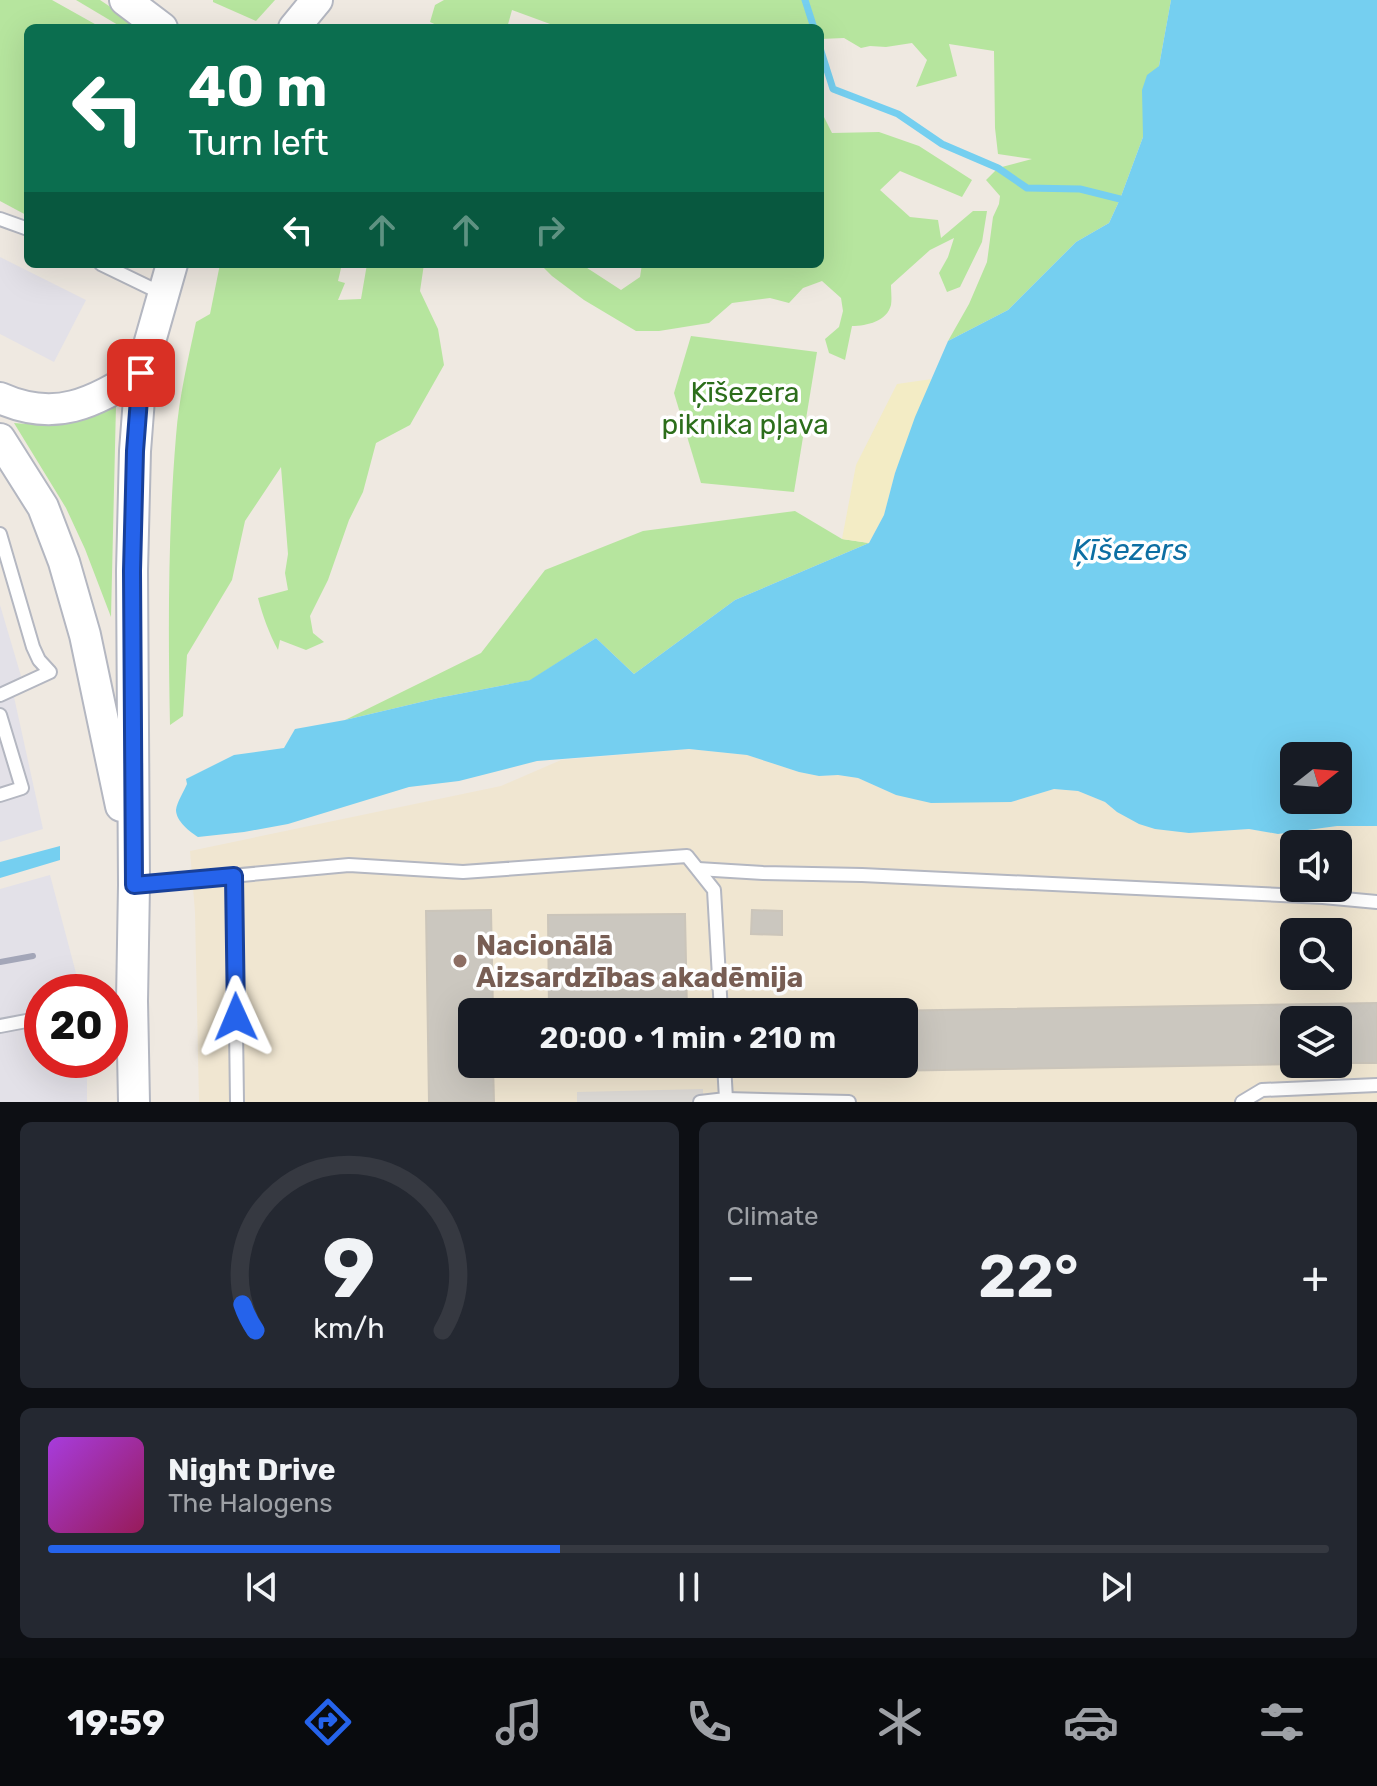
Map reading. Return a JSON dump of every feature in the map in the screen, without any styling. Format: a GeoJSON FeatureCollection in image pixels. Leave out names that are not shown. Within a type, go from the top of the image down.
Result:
{"type":"FeatureCollection","features":[{"type":"Feature","properties":{"kind":"street"},"geometry":{"type":"LineString","coordinates":[[125,0],[157,24]]}},
{"type":"Feature","properties":{"kind":"street"},"geometry":{"type":"LineString","coordinates":[[297,24],[317,0]]}},
{"type":"Feature","properties":{"kind":"street"},"geometry":{"type":"LineString","coordinates":[[124,974],[134,885],[132,571],[135,451],[141,373],[171,268]]}},
{"type":"Feature","properties":{"kind":"street"},"geometry":{"type":"LineString","coordinates":[[0,398],[43,410],[70,409],[108,393],[141,373]]}},
{"type":"Feature","properties":{"kind":"street"},"geometry":{"type":"LineString","coordinates":[[0,439],[43,507],[64,562],[94,674],[118,798],[133,841]]}},
{"type":"Feature","properties":{"kind":"street"},"geometry":{"type":"LineString","coordinates":[[128,1056],[134,1102]]}},
{"type":"Feature","properties":{"kind":"lane"},"geometry":{"type":"LineString","coordinates":[[0,219],[24,228]]}},
{"type":"Feature","properties":{"kind":"lane"},"geometry":{"type":"LineString","coordinates":[[109,268],[163,294]]}},
{"type":"Feature","properties":{"kind":"lane"},"geometry":{"type":"LineString","coordinates":[[0,534],[33,647],[50,672],[0,695]]}},
{"type":"Feature","properties":{"kind":"lane"},"geometry":{"type":"LineString","coordinates":[[0,715],[22,788],[0,795]]}},
{"type":"Feature","properties":{"kind":"lane"},"geometry":{"type":"LineString","coordinates":[[134,885],[349,865],[463,872],[687,856],[714,890],[720,998]]}},
{"type":"Feature","properties":{"kind":"lane"},"geometry":{"type":"LineString","coordinates":[[698,869],[1377,902]]}},
{"type":"Feature","properties":{"kind":"lane"},"geometry":{"type":"LineString","coordinates":[[234,876],[237,1102]]}},
{"type":"Feature","properties":{"kind":"lane"},"geometry":{"type":"LineString","coordinates":[[0,1026],[24,1021]]}},
{"type":"Feature","properties":{"kind":"lane"},"geometry":{"type":"LineString","coordinates":[[725,1078],[726,1099]]}},
{"type":"Feature","properties":{"kind":"lane"},"geometry":{"type":"LineString","coordinates":[[1242,1102],[1262,1090],[1377,1085]]}},
{"type":"Feature","properties":{"kind":"lane"},"geometry":{"type":"LineString","coordinates":[[700,1102],[726,1099],[849,1102]]}},
{"type":"Feature","properties":{"kind":"shaded area"},"geometry":{"type":"Polygon","coordinates":[[[0,257],[86,300],[54,362],[0,334],[0,257]]]}},
{"type":"Feature","properties":{"kind":"shaded area"},"geometry":{"type":"Polygon","coordinates":[[[0,605],[21,676],[14,697],[43,829],[0,842],[0,605]]]}},
{"type":"Feature","properties":{"kind":"shaded area"},"geometry":{"type":"Polygon","coordinates":[[[689,749],[747,755],[819,776],[858,778],[896,795],[1011,802],[1054,789],[1078,791],[1105,802],[1117,812],[1189,833],[1249,829],[1280,834],[1280,902],[1352,902],[1352,830],[1308,830],[1377,826],[1377,1102],[199,1102],[195,912],[190,851],[501,786],[561,760],[689,749]]]}},
{"type":"Feature","properties":{"kind":"shaded area"},"geometry":{"type":"Polygon","coordinates":[[[50,875],[76,974],[24,974],[24,1078],[87,1078],[87,1102],[0,1102],[0,889],[50,875]]]}},
{"type":"Feature","properties":{"kind":"shaded area"},"geometry":{"type":"Polygon","coordinates":[[[703,1089],[703,1102],[577,1102],[577,1092],[703,1089]]]}},
{"type":"Feature","properties":{"kind":"green space"},"geometry":{"type":"Polygon","coordinates":[[[0,0],[52,0],[95,24],[24,24],[24,214],[0,201],[0,0]]]}},
{"type":"Feature","properties":{"kind":"green space"},"geometry":{"type":"Polygon","coordinates":[[[76,0],[100,0],[136,24],[116,24],[76,0]]]}},
{"type":"Feature","properties":{"kind":"green space"},"geometry":{"type":"Polygon","coordinates":[[[213,0],[275,0],[256,21],[213,0]]]}},
{"type":"Feature","properties":{"kind":"green space"},"geometry":{"type":"Polygon","coordinates":[[[444,0],[1171,0],[1159,66],[1143,90],[1143,137],[1109,223],[1076,242],[1008,310],[948,341],[969,304],[987,262],[993,217],[1000,196],[986,180],[998,168],[1032,159],[998,154],[994,51],[949,44],[957,76],[916,87],[927,60],[912,43],[861,48],[844,38],[824,39],[824,24],[550,24],[512,10],[508,24],[434,24],[430,22],[435,5],[444,0]]]}},
{"type":"Feature","properties":{"kind":"green space"},"geometry":{"type":"Polygon","coordinates":[[[824,117],[832,133],[879,132],[919,146],[972,180],[962,197],[900,171],[880,190],[910,217],[938,220],[941,238],[973,211],[987,211],[982,242],[960,287],[947,292],[939,273],[954,238],[930,250],[891,285],[891,305],[881,319],[852,326],[845,360],[829,353],[825,339],[839,327],[843,311],[841,298],[822,281],[803,288],[789,303],[770,298],[732,303],[709,323],[659,331],[636,331],[584,300],[544,268],[587,268],[621,290],[640,277],[641,268],[824,268],[824,117]]]}},
{"type":"Feature","properties":{"kind":"green space"},"geometry":{"type":"Polygon","coordinates":[[[219,268],[341,268],[338,281],[345,283],[338,300],[361,299],[366,268],[423,268],[420,291],[438,329],[444,365],[410,425],[376,443],[363,492],[349,520],[328,580],[310,616],[313,633],[324,642],[306,650],[280,640],[278,650],[258,598],[288,590],[281,467],[245,521],[232,580],[187,655],[183,716],[170,725],[170,544],[177,421],[196,322],[210,314],[219,268]]]}},
{"type":"Feature","properties":{"kind":"green space","name":"Ķīšezera piknika pļava"},"geometry":{"type":"Polygon","coordinates":[[[691,336],[817,352],[794,492],[701,483],[674,393],[691,336]]]}},
{"type":"Feature","properties":{"kind":"green space"},"geometry":{"type":"Polygon","coordinates":[[[116,405],[111,617],[66,508],[14,423],[67,424],[90,418],[116,405]]]}},
{"type":"Feature","properties":{"kind":"green space"},"geometry":{"type":"Polygon","coordinates":[[[795,511],[842,539],[869,543],[735,600],[634,674],[596,638],[531,680],[345,720],[481,653],[545,570],[643,531],[795,511]]]}},
{"type":"Feature","properties":{"kind":"sand"},"geometry":{"type":"Polygon","coordinates":[[[932,379],[895,473],[884,515],[869,543],[842,539],[856,465],[897,384],[932,379]]]}},
{"type":"Feature","properties":{"kind":"water","name":"Ķīšezers"},"geometry":{"type":"Polygon","coordinates":[[[1171,0],[1377,0],[1377,826],[1280,830],[1278,834],[1249,829],[1189,833],[1139,824],[1105,802],[1078,791],[1054,789],[1011,802],[931,803],[896,795],[858,778],[819,776],[747,755],[689,749],[537,761],[459,781],[409,787],[288,824],[244,832],[198,837],[181,822],[176,810],[187,784],[186,779],[234,755],[284,748],[295,729],[530,680],[596,638],[634,674],[735,600],[869,543],[884,515],[915,417],[948,341],[1008,310],[1076,242],[1109,223],[1143,137],[1142,90],[1147,75],[1159,66],[1171,0]]]}},
{"type":"Feature","properties":{"kind":"water"},"geometry":{"type":"Polygon","coordinates":[[[60,846],[60,860],[0,878],[0,862],[60,846]]]}},
{"type":"Feature","properties":{"kind":"building","name":"Nacionālā Aizsardzības akadēmija"},"geometry":{"type":"Polygon","coordinates":[[[491,910],[493,998],[458,998],[458,1078],[493,1078],[494,1102],[429,1102],[426,911],[491,910]]]}},
{"type":"Feature","properties":{"kind":"building"},"geometry":{"type":"Polygon","coordinates":[[[752,910],[782,911],[782,935],[751,934],[752,910]]]}},
{"type":"Feature","properties":{"kind":"building"},"geometry":{"type":"Polygon","coordinates":[[[685,914],[687,998],[549,998],[548,915],[685,914]]]}},
{"type":"Feature","properties":{"kind":"building"},"geometry":{"type":"Polygon","coordinates":[[[1377,1003],[1377,1063],[1352,1063],[1352,1006],[1280,1006],[1280,1064],[918,1070],[918,1010],[1377,1003]]]}},
{"type":"Feature","properties":{"kind":"waterway"},"geometry":{"type":"LineString","coordinates":[[805,0],[813,24]]}},
{"type":"Feature","properties":{"kind":"waterway"},"geometry":{"type":"LineString","coordinates":[[824,61],[833,89],[898,114],[942,144],[998,168],[1027,188],[1080,189],[1120,199]]}},
{"type":"Feature","properties":{"kind":"railway"},"geometry":{"type":"LineString","coordinates":[[0,962],[33,956]]}},
{"type":"Feature","properties":{"kind":"place","name":"Nacionālā Aizsardzības akadēmija"},"geometry":{"type":"Point","coordinates":[460,961]}},
{"type":"Feature","properties":{"kind":"route"},"geometry":{"type":"LineString","coordinates":[[141,373],[135,451],[132,571],[134,885],[234,876],[236,1017]]}}]}
